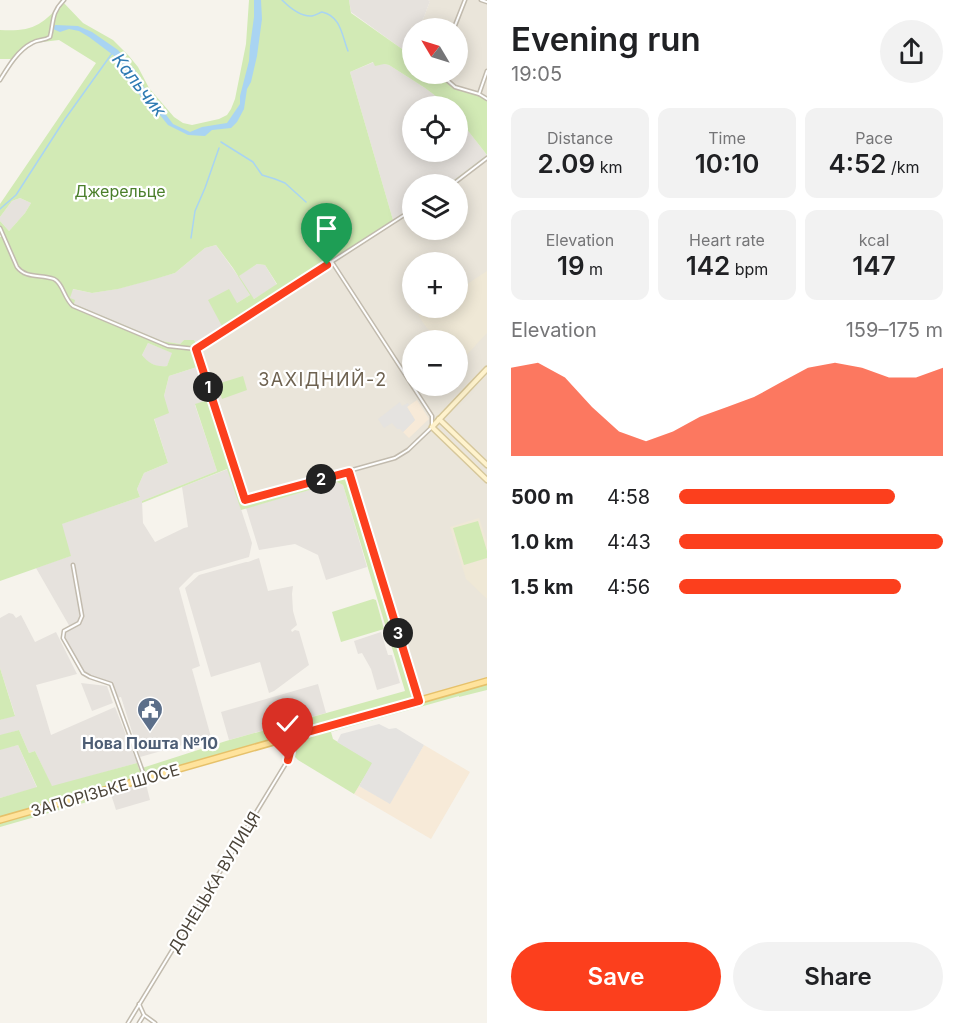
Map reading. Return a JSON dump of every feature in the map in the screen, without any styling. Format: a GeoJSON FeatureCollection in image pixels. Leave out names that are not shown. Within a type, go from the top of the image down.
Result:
{"type":"FeatureCollection","features":[{"type":"Feature","properties":{"kind":"main road","name":"ЗАПОРІЗЬКЕ ШОСЕ"},"geometry":{"type":"LineString","coordinates":[[0,819],[487,681]]}},
{"type":"Feature","properties":{"kind":"street"},"geometry":{"type":"LineString","coordinates":[[0,80],[13,60],[32,42],[49,39],[54,13],[64,0]]}},
{"type":"Feature","properties":{"kind":"street"},"geometry":{"type":"LineString","coordinates":[[458,18],[465,0]]}},
{"type":"Feature","properties":{"kind":"street"},"geometry":{"type":"LineString","coordinates":[[481,0],[487,2]]}},
{"type":"Feature","properties":{"kind":"street"},"geometry":{"type":"LineString","coordinates":[[479,94],[487,71]]}},
{"type":"Feature","properties":{"kind":"street"},"geometry":{"type":"LineString","coordinates":[[452,84],[487,99]]}},
{"type":"Feature","properties":{"kind":"street"},"geometry":{"type":"LineString","coordinates":[[466,174],[487,158]]}},
{"type":"Feature","properties":{"kind":"street"},"geometry":{"type":"LineString","coordinates":[[0,228],[19,269],[25,274],[55,280],[60,284],[66,299],[73,306],[168,346],[196,349],[402,216]]}},
{"type":"Feature","properties":{"kind":"street"},"geometry":{"type":"LineString","coordinates":[[332,262],[432,416],[432,427],[487,480]]}},
{"type":"Feature","properties":{"kind":"street"},"geometry":{"type":"LineString","coordinates":[[196,349],[245,500],[401,456],[487,369]]}},
{"type":"Feature","properties":{"kind":"street"},"geometry":{"type":"LineString","coordinates":[[432,416],[439,419],[487,465]]}},
{"type":"Feature","properties":{"kind":"street"},"geometry":{"type":"LineString","coordinates":[[461,456],[469,447]]}},
{"type":"Feature","properties":{"kind":"street"},"geometry":{"type":"LineString","coordinates":[[349,472],[419,701]]}},
{"type":"Feature","properties":{"kind":"street"},"geometry":{"type":"LineString","coordinates":[[73,565],[82,616],[77,624],[64,631],[63,638],[83,673],[111,684],[145,778]]}},
{"type":"Feature","properties":{"kind":"street","name":"ДОНЕЦЬКА ВУЛИЦЯ"},"geometry":{"type":"LineString","coordinates":[[128,1023],[288,760],[290,752],[286,738]]}},
{"type":"Feature","properties":{"kind":"street"},"geometry":{"type":"LineString","coordinates":[[140,1004],[144,1015],[155,1023]]}},
{"type":"Feature","properties":{"kind":"street"},"geometry":{"type":"LineString","coordinates":[[139,1023],[144,1015]]}},
{"type":"Feature","properties":{"kind":"shaded area"},"geometry":{"type":"Polygon","coordinates":[[[349,0],[430,1],[423,18],[402,18],[402,49],[351,12],[349,0]]]}},
{"type":"Feature","properties":{"kind":"shaded area"},"geometry":{"type":"Polygon","coordinates":[[[428,0],[487,0],[487,99],[459,89],[453,84],[468,84],[468,18],[423,18],[430,1],[428,0]]]}},
{"type":"Feature","properties":{"kind":"shaded area"},"geometry":{"type":"Polygon","coordinates":[[[374,62],[389,65],[402,73],[402,84],[419,84],[436,96],[402,96],[402,162],[468,162],[468,131],[487,155],[462,174],[402,174],[402,214],[393,220],[350,72],[374,62]]]}},
{"type":"Feature","properties":{"kind":"shaded area"},"geometry":{"type":"Polygon","coordinates":[[[487,160],[487,368],[468,387],[468,330],[402,330],[402,396],[460,396],[407,450],[398,456],[246,498],[197,349],[402,218],[402,240],[468,240],[468,174],[487,160]]]}},
{"type":"Feature","properties":{"kind":"shaded area"},"geometry":{"type":"Polygon","coordinates":[[[20,198],[31,203],[9,231],[0,221],[0,217],[12,201],[20,198]]]}},
{"type":"Feature","properties":{"kind":"shaded area"},"geometry":{"type":"Polygon","coordinates":[[[216,245],[238,276],[257,264],[265,265],[277,285],[254,299],[247,291],[250,295],[237,303],[209,300],[223,327],[196,343],[194,340],[184,340],[180,344],[162,341],[73,304],[70,298],[72,289],[92,293],[117,289],[175,273],[205,248],[216,245]]]}},
{"type":"Feature","properties":{"kind":"shaded area"},"geometry":{"type":"Polygon","coordinates":[[[487,271],[487,333],[468,353],[468,330],[429,330],[420,318],[468,318],[468,283],[487,271]]]}},
{"type":"Feature","properties":{"kind":"shaded area"},"geometry":{"type":"Polygon","coordinates":[[[148,343],[173,353],[167,366],[159,367],[147,362],[142,355],[148,343]]]}},
{"type":"Feature","properties":{"kind":"shaded area"},"geometry":{"type":"Polygon","coordinates":[[[200,366],[211,399],[195,405],[217,471],[142,501],[143,523],[155,542],[188,527],[182,487],[228,469],[252,543],[249,557],[194,573],[179,588],[200,666],[192,669],[211,737],[140,757],[121,697],[116,698],[111,684],[85,675],[63,638],[64,631],[70,627],[36,568],[70,556],[61,524],[140,497],[137,489],[144,473],[168,463],[154,418],[164,396],[169,376],[200,366]]]}},
{"type":"Feature","properties":{"kind":"shaded area"},"geometry":{"type":"Polygon","coordinates":[[[487,371],[487,679],[420,699],[350,473],[396,460],[406,453],[462,396],[468,396],[468,390],[487,371]]]}},
{"type":"Feature","properties":{"kind":"shaded area"},"geometry":{"type":"Polygon","coordinates":[[[417,400],[429,419],[409,438],[403,432],[415,420],[407,407],[417,400]]]}},
{"type":"Feature","properties":{"kind":"shaded area"},"geometry":{"type":"Polygon","coordinates":[[[400,402],[402,406],[408,403],[407,407],[415,420],[403,432],[392,423],[384,428],[378,419],[400,402]]]}},
{"type":"Feature","properties":{"kind":"shaded area"},"geometry":{"type":"Polygon","coordinates":[[[337,482],[343,485],[367,567],[326,580],[318,555],[295,544],[259,550],[246,508],[337,482]]]}},
{"type":"Feature","properties":{"kind":"shaded area"},"geometry":{"type":"Polygon","coordinates":[[[479,518],[487,542],[487,599],[466,579],[450,527],[479,518]]]}},
{"type":"Feature","properties":{"kind":"shaded area"},"geometry":{"type":"Polygon","coordinates":[[[259,558],[268,591],[293,586],[293,611],[297,625],[291,630],[292,632],[299,631],[309,665],[269,693],[260,662],[211,677],[185,588],[199,575],[259,558]]]}},
{"type":"Feature","properties":{"kind":"shaded area"},"geometry":{"type":"Polygon","coordinates":[[[9,613],[16,618],[21,615],[35,642],[56,632],[77,674],[36,685],[51,735],[115,707],[137,763],[52,787],[35,751],[29,753],[19,730],[0,736],[0,720],[15,715],[0,668],[0,618],[9,613]]]}},
{"type":"Feature","properties":{"kind":"shaded area"},"geometry":{"type":"Polygon","coordinates":[[[381,632],[388,655],[392,655],[400,683],[377,690],[371,669],[362,653],[358,654],[354,641],[381,632]]]}},
{"type":"Feature","properties":{"kind":"shaded area"},"geometry":{"type":"Polygon","coordinates":[[[81,683],[107,686],[113,703],[92,711],[81,683]]]}},
{"type":"Feature","properties":{"kind":"shaded area"},"geometry":{"type":"Polygon","coordinates":[[[318,684],[326,713],[229,740],[221,712],[318,684]]]}},
{"type":"Feature","properties":{"kind":"shaded area"},"geometry":{"type":"Polygon","coordinates":[[[379,724],[389,729],[396,728],[424,745],[390,804],[359,786],[372,763],[337,742],[341,734],[379,724]]]}},
{"type":"Feature","properties":{"kind":"shaded area"},"geometry":{"type":"Polygon","coordinates":[[[18,745],[37,788],[0,798],[0,749],[18,745]]]}},
{"type":"Feature","properties":{"kind":"shaded area"},"geometry":{"type":"Polygon","coordinates":[[[424,745],[470,772],[431,839],[354,794],[359,786],[390,803],[424,745]]]}},
{"type":"Feature","properties":{"kind":"shaded area"},"geometry":{"type":"Polygon","coordinates":[[[145,780],[150,800],[116,810],[110,791],[145,780]]]}},
{"type":"Feature","properties":{"kind":"green space","name":"Джерельце"},"geometry":{"type":"Polygon","coordinates":[[[249,0],[349,0],[351,13],[402,49],[402,73],[389,65],[375,66],[373,62],[350,72],[393,220],[402,214],[402,216],[195,349],[200,366],[169,376],[164,396],[169,413],[154,419],[168,463],[144,473],[137,489],[140,497],[62,524],[71,556],[0,581],[0,237],[4,236],[0,228],[0,221],[9,231],[31,203],[20,198],[12,201],[0,217],[0,204],[96,63],[59,40],[34,43],[14,59],[0,59],[0,30],[20,30],[36,26],[49,16],[62,1],[83,23],[113,40],[129,56],[138,67],[149,88],[174,117],[183,123],[192,125],[219,119],[227,115],[235,99],[246,44],[249,0]],[[216,245],[205,248],[175,273],[118,289],[92,293],[73,289],[70,298],[75,300],[74,304],[162,341],[180,344],[184,340],[194,340],[196,343],[223,328],[208,300],[229,289],[237,303],[250,295],[216,245]],[[257,264],[239,276],[254,299],[277,284],[265,265],[257,264]],[[148,343],[142,355],[153,364],[167,366],[172,353],[148,343]]]}},
{"type":"Feature","properties":{"kind":"green space"},"geometry":{"type":"Polygon","coordinates":[[[419,84],[452,84],[487,99],[487,155],[468,131],[468,96],[436,96],[419,84]]]}},
{"type":"Feature","properties":{"kind":"green space"},"geometry":{"type":"Polygon","coordinates":[[[487,155],[487,158],[466,174],[462,174],[487,155]]]}},
{"type":"Feature","properties":{"kind":"green space"},"geometry":{"type":"Polygon","coordinates":[[[243,376],[247,390],[222,399],[217,384],[243,376]]]}},
{"type":"Feature","properties":{"kind":"green space"},"geometry":{"type":"Polygon","coordinates":[[[211,399],[245,501],[348,474],[417,699],[0,818],[0,798],[37,787],[18,745],[0,750],[0,735],[19,730],[29,753],[35,751],[52,786],[137,763],[139,769],[226,741],[405,691],[343,485],[337,482],[241,510],[227,469],[142,503],[142,501],[217,471],[195,404],[211,399]]]}},
{"type":"Feature","properties":{"kind":"green space"},"geometry":{"type":"Polygon","coordinates":[[[478,521],[487,558],[464,565],[453,528],[478,521]]]}},
{"type":"Feature","properties":{"kind":"green space"},"geometry":{"type":"Polygon","coordinates":[[[376,600],[384,629],[341,642],[332,612],[376,600]]]}},
{"type":"Feature","properties":{"kind":"green space"},"geometry":{"type":"Polygon","coordinates":[[[0,668],[15,716],[0,720],[0,668]]]}},
{"type":"Feature","properties":{"kind":"green space"},"geometry":{"type":"Polygon","coordinates":[[[487,683],[487,690],[331,732],[333,739],[373,763],[354,794],[298,760],[290,752],[287,740],[487,683]]]}},
{"type":"Feature","properties":{"kind":"green space"},"geometry":{"type":"Polygon","coordinates":[[[107,793],[108,796],[0,827],[0,823],[107,793]]]}},
{"type":"Feature","properties":{"kind":"water","name":"Кальчик"},"geometry":{"type":"Polygon","coordinates":[[[254,0],[261,0],[262,19],[257,56],[247,89],[244,109],[231,128],[212,130],[205,136],[188,135],[168,125],[135,89],[124,66],[117,58],[89,37],[79,31],[69,29],[60,32],[53,29],[55,25],[78,26],[92,32],[118,50],[135,70],[150,98],[158,104],[173,124],[190,132],[202,127],[227,123],[240,104],[249,61],[254,0]]]}},
{"type":"Feature","properties":{"kind":"waterway"},"geometry":{"type":"LineString","coordinates":[[282,0],[304,15],[312,16],[322,12],[328,14],[340,27],[348,51]]}},
{"type":"Feature","properties":{"kind":"waterway","name":"Кальчик"},"geometry":{"type":"LineString","coordinates":[[0,209],[16,195],[65,119],[113,52]]}},
{"type":"Feature","properties":{"kind":"waterway"},"geometry":{"type":"LineString","coordinates":[[221,142],[253,162],[262,175],[285,183],[306,202]]}},
{"type":"Feature","properties":{"kind":"waterway"},"geometry":{"type":"LineString","coordinates":[[191,238],[195,211],[219,148]]}},
{"type":"Feature","properties":{"kind":"place","name":"Нова Пошта №10"},"geometry":{"type":"Point","coordinates":[150,733]}},
{"type":"Feature","properties":{"kind":"district","name":"ЗАХІДНИЙ-2"},"geometry":{"type":"Point","coordinates":[323,380]}},
{"type":"Feature","properties":{"kind":"route"},"geometry":{"type":"LineString","coordinates":[[288,760],[290,752],[286,738],[419,701],[349,472],[245,500],[196,349],[327,265]]}}]}
